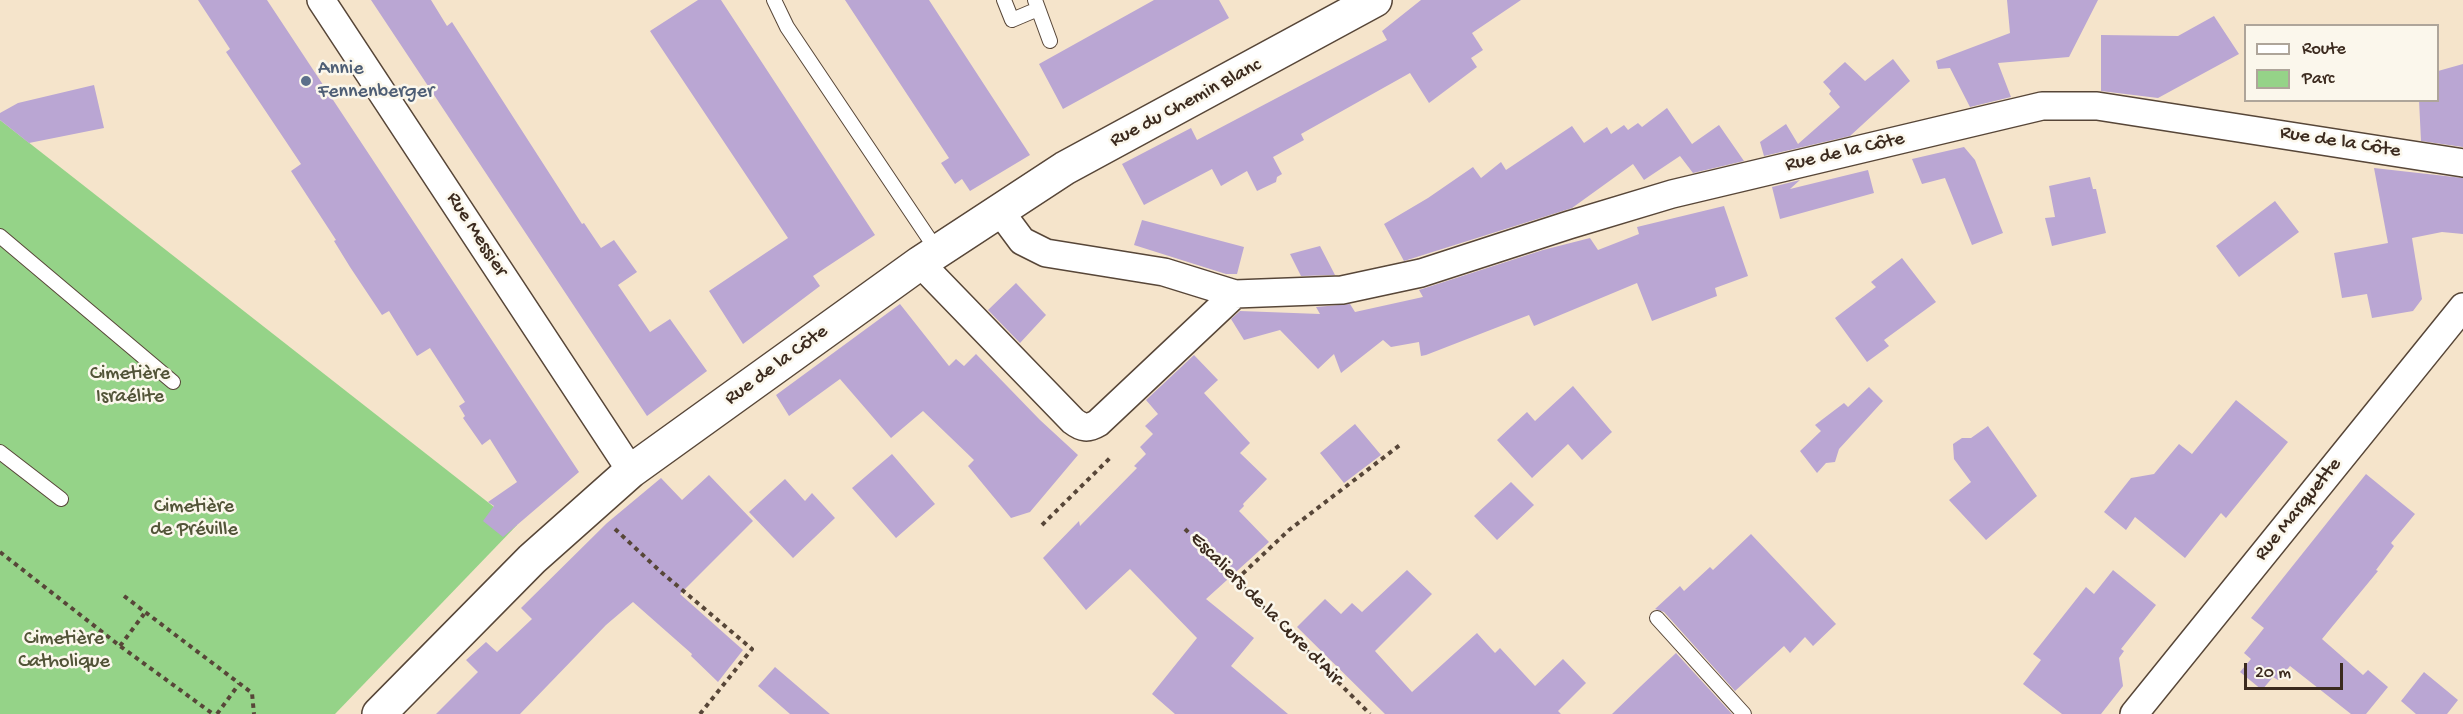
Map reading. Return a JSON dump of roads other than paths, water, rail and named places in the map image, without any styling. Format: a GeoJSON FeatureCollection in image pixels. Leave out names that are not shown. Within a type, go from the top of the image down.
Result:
{"type":"FeatureCollection","features":[{"type":"Feature","properties":{"kind":"street","name":"Rue Messier"},"geometry":{"type":"LineString","coordinates":[[321,0],[632,471]]}},
{"type":"Feature","properties":{"kind":"street","name":"Rue du Chemin Blanc"},"geometry":{"type":"LineString","coordinates":[[999,210],[1065,168],[1375,0]]}},
{"type":"Feature","properties":{"kind":"street","name":"Rue de la Côte"},"geometry":{"type":"LineString","coordinates":[[379,714],[532,559],[632,471],[929,257],[999,210],[1022,241],[1046,252],[1164,272],[1235,294],[1342,290],[1384,283],[1439,268],[1672,194],[2042,106],[2097,106],[2463,163]]}},
{"type":"Feature","properties":{"kind":"street"},"geometry":{"type":"LineString","coordinates":[[929,257],[1073,421],[1080,427],[1086,428],[1098,423],[1235,294]]}},
{"type":"Feature","properties":{"kind":"street","name":"Rue Marquette"},"geometry":{"type":"LineString","coordinates":[[2144,710],[2463,307]]}},
{"type":"Feature","properties":{"kind":"lane"},"geometry":{"type":"LineString","coordinates":[[774,0],[787,27],[929,257]]}},
{"type":"Feature","properties":{"kind":"lane"},"geometry":{"type":"LineString","coordinates":[[1004,0],[1012,20],[1037,4],[1050,41]]}},
{"type":"Feature","properties":{"kind":"lane"},"geometry":{"type":"LineString","coordinates":[[0,236],[173,382]]}},
{"type":"Feature","properties":{"kind":"lane"},"geometry":{"type":"LineString","coordinates":[[0,452],[62,499]]}},
{"type":"Feature","properties":{"kind":"lane"},"geometry":{"type":"LineString","coordinates":[[1657,618],[1744,714]]}},
{"type":"Feature","properties":{"kind":"place","name":"Annie Fennenberger"},"geometry":{"type":"Point","coordinates":[306,81]}},
{"type":"Feature","properties":{"kind":"park label","name":"Cimetière Israélite"},"geometry":{"type":"Point","coordinates":[130,386]}},
{"type":"Feature","properties":{"kind":"park label","name":"Cimetière de Préville"},"geometry":{"type":"Point","coordinates":[194,520]}},
{"type":"Feature","properties":{"kind":"park label","name":"Cimetière Catholique"},"geometry":{"type":"Point","coordinates":[64,652]}}]}
